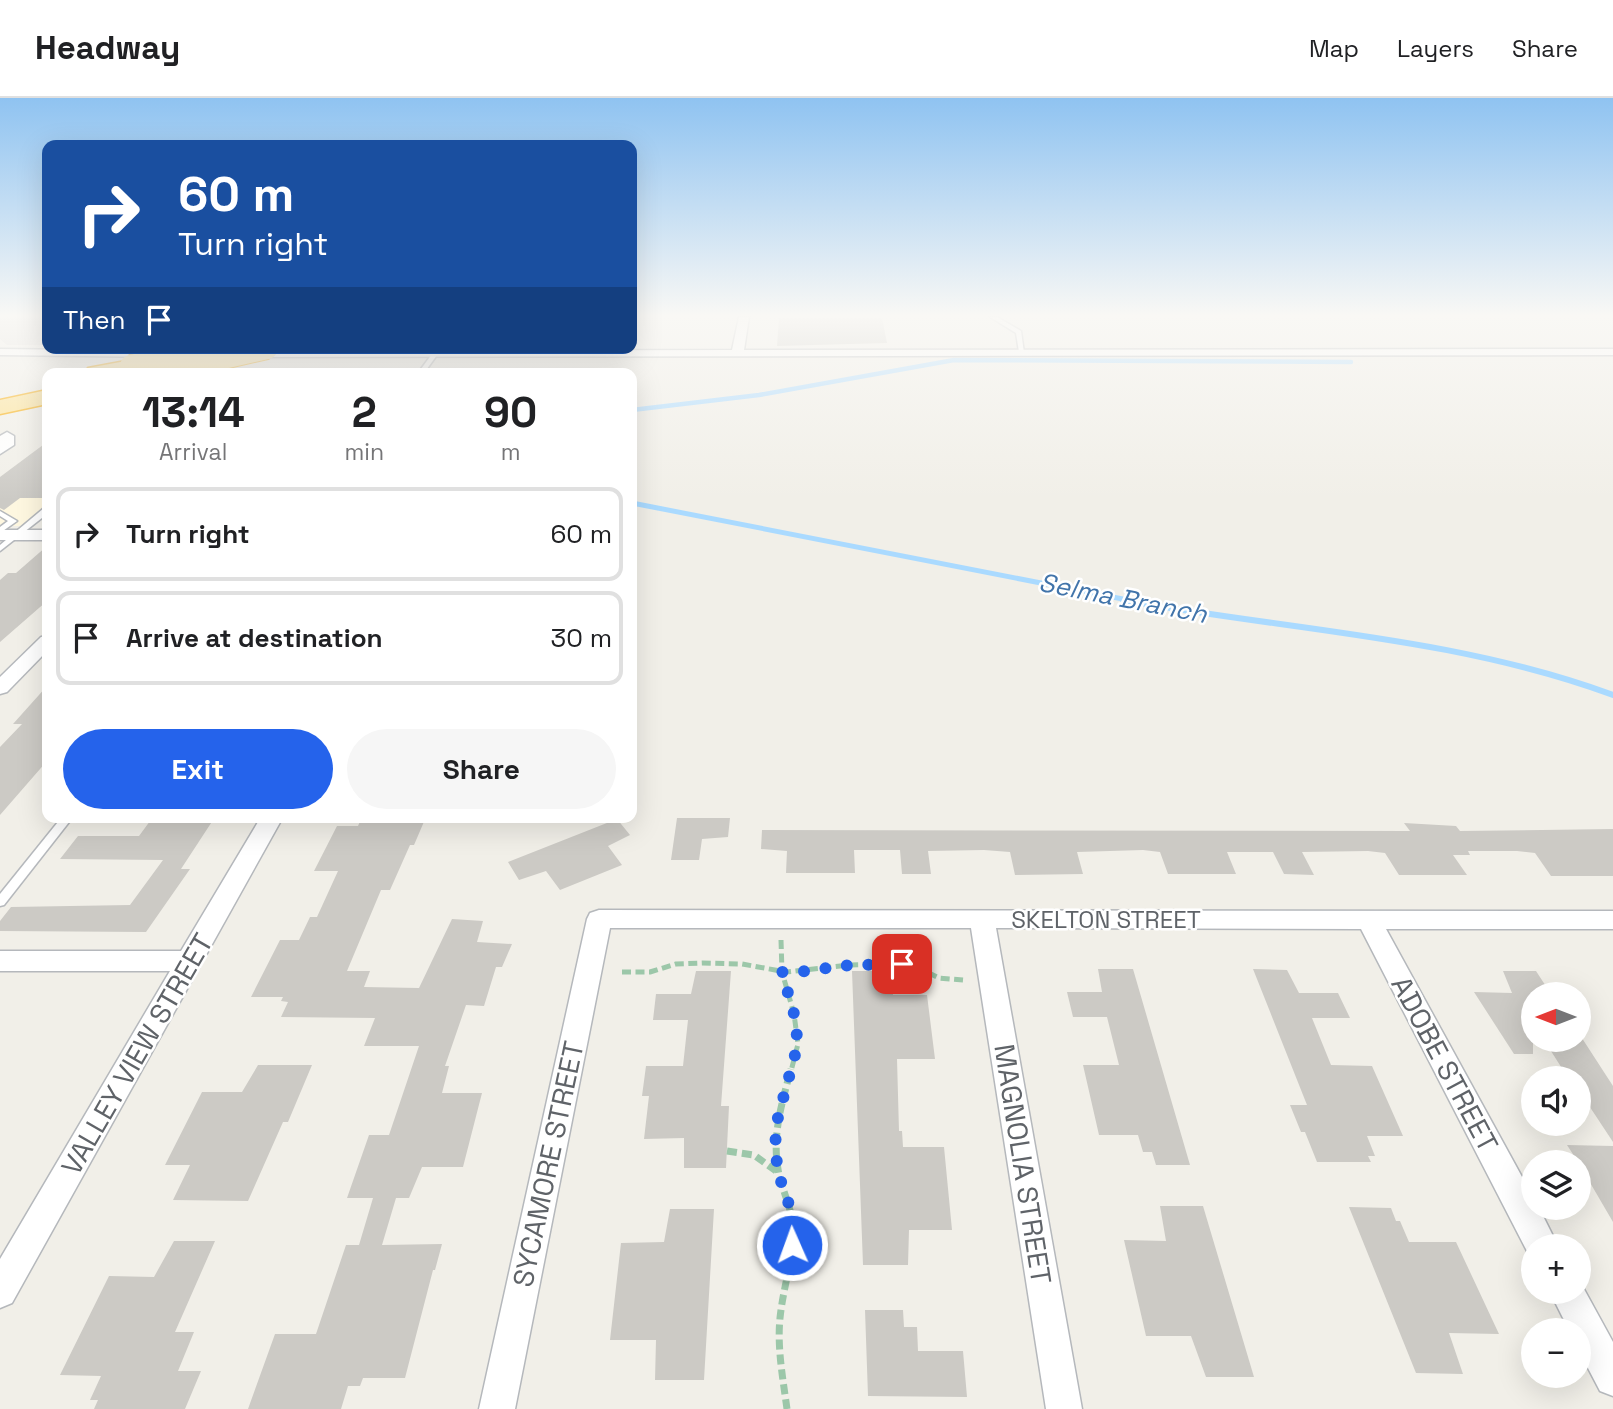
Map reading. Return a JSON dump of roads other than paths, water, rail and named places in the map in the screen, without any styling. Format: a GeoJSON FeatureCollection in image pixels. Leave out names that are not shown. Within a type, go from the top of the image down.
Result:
{"type":"FeatureCollection","features":[{"type":"Feature","properties":{"kind":"highway"},"geometry":{"type":"LineString","coordinates":[[0,393],[42,384]]}},
{"type":"Feature","properties":{"kind":"highway"},"geometry":{"type":"LineString","coordinates":[[0,407],[42,398]]}},
{"type":"Feature","properties":{"kind":"street"},"geometry":{"type":"LineString","coordinates":[[0,450],[7,445],[7,436]]}},
{"type":"Feature","properties":{"kind":"street"},"geometry":{"type":"LineString","coordinates":[[6,534],[42,535]]}},
{"type":"Feature","properties":{"kind":"street"},"geometry":{"type":"LineString","coordinates":[[0,688],[42,646]]}},
{"type":"Feature","properties":{"kind":"street","name":"VALLEY VIEW STREET"},"geometry":{"type":"LineString","coordinates":[[0,1291],[269,823]]}},
{"type":"Feature","properties":{"kind":"street","name":"SKELTON STREET"},"geometry":{"type":"LineString","coordinates":[[599,919],[1613,920]]}},
{"type":"Feature","properties":{"kind":"street","name":"SYCAMORE STREET"},"geometry":{"type":"LineString","coordinates":[[497,1409],[599,919]]}},
{"type":"Feature","properties":{"kind":"street","name":"MAGNOLIA STREET"},"geometry":{"type":"LineString","coordinates":[[982,919],[1064,1409]]}},
{"type":"Feature","properties":{"kind":"street","name":"ADOBE STREET"},"geometry":{"type":"LineString","coordinates":[[1368,919],[1536,1234]]}},
{"type":"Feature","properties":{"kind":"street"},"geometry":{"type":"LineString","coordinates":[[0,961],[191,961]]}},
{"type":"Feature","properties":{"kind":"street"},"geometry":{"type":"LineString","coordinates":[[1573,1304],[1613,1378]]}},
{"type":"Feature","properties":{"kind":"lane"},"geometry":{"type":"LineString","coordinates":[[0,513],[13,520],[0,549]]}},
{"type":"Feature","properties":{"kind":"lane"},"geometry":{"type":"LineString","coordinates":[[6,534],[42,513]]}},
{"type":"Feature","properties":{"kind":"lane"},"geometry":{"type":"LineString","coordinates":[[0,902],[63,823]]}},
{"type":"Feature","properties":{"kind":"waterway"},"geometry":{"type":"LineString","coordinates":[[637,409],[759,395],[853,378]]}},
{"type":"Feature","properties":{"kind":"waterway","name":"Selma Branch"},"geometry":{"type":"LineString","coordinates":[[637,504],[1133,601]]}},
{"type":"Feature","properties":{"kind":"waterway","name":"Selma Branch"},"geometry":{"type":"LineString","coordinates":[[1123,600],[1432,647],[1554,675],[1613,695]]}}]}
